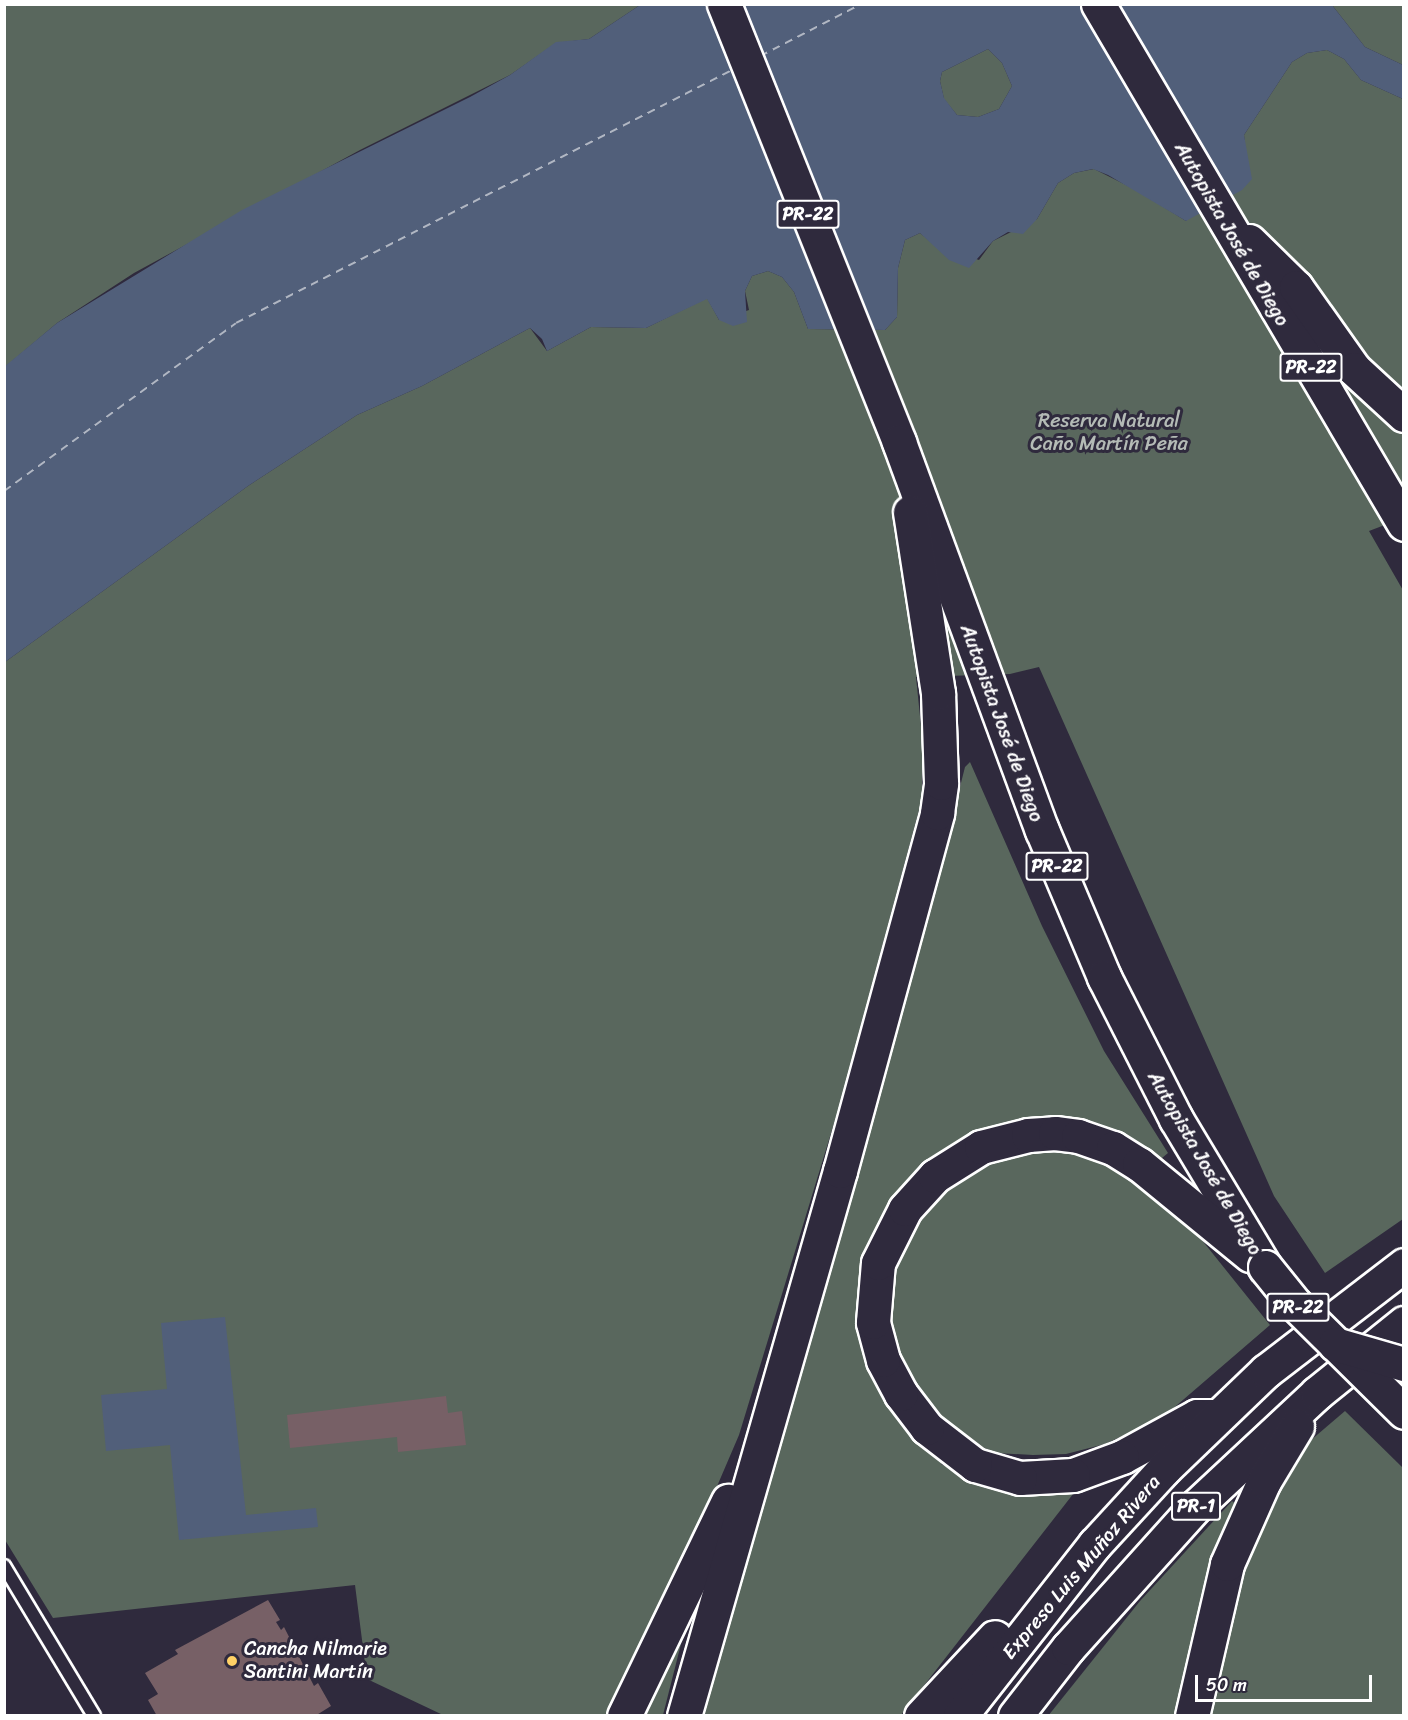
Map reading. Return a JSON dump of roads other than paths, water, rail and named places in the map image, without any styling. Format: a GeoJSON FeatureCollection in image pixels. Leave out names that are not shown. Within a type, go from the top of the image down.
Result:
{"type":"FeatureCollection","features":[{"type":"Feature","properties":{"kind":"highway","name":"Autopista José de Diego"},"geometry":{"type":"LineString","coordinates":[[724,4],[895,433],[1042,830],[1104,977],[1176,1119],[1265,1267],[1295,1304],[1404,1412]]}},
{"type":"Feature","properties":{"kind":"highway","name":"Autopista José de Diego"},"geometry":{"type":"LineString","coordinates":[[1098,4],[1404,525]]}},
{"type":"Feature","properties":{"kind":"highway"},"geometry":{"type":"LineString","coordinates":[[1218,210],[1296,287],[1354,369],[1404,415]]}},
{"type":"Feature","properties":{"kind":"highway"},"geometry":{"type":"LineString","coordinates":[[684,1716],[771,1403],[840,1171],[937,813],[941,783],[938,693],[895,433]]}},
{"type":"Feature","properties":{"kind":"highway"},"geometry":{"type":"LineString","coordinates":[[1218,1416],[1197,1416],[1122,1457],[1073,1475],[1020,1478],[996,1473],[952,1450],[913,1412],[876,1341],[873,1322],[878,1263],[905,1209],[927,1183],[956,1161],[981,1147],[1028,1135],[1078,1136],[1113,1148],[1139,1164],[1265,1267]]}},
{"type":"Feature","properties":{"kind":"highway","name":"Expreso Luis Muñoz Rivera"},"geometry":{"type":"LineString","coordinates":[[960,1716],[1095,1544],[1218,1416],[1266,1371],[1404,1265]]}},
{"type":"Feature","properties":{"kind":"highway","name":"PR-1"},"geometry":{"type":"LineString","coordinates":[[1015,1716],[1068,1648],[1196,1506],[1317,1392],[1404,1323]]}},
{"type":"Feature","properties":{"kind":"highway"},"geometry":{"type":"LineString","coordinates":[[1335,1344],[1404,1364]]}},
{"type":"Feature","properties":{"kind":"highway"},"geometry":{"type":"LineString","coordinates":[[1192,1716],[1227,1564],[1264,1481],[1317,1392]]}},
{"type":"Feature","properties":{"kind":"highway"},"geometry":{"type":"LineString","coordinates":[[624,1716],[680,1605],[771,1403]]}},
{"type":"Feature","properties":{"kind":"highway"},"geometry":{"type":"LineString","coordinates":[[921,1716],[1040,1587],[1095,1544]]}},
{"type":"Feature","properties":{"kind":"lane"},"geometry":{"type":"LineString","coordinates":[[4,1566],[94,1716]]}},
{"type":"Feature","properties":{"kind":"water"},"geometry":{"type":"Polygon","coordinates":[[[640,5],[1332,5],[1365,47],[1403,65],[1403,99],[1361,80],[1344,59],[1327,50],[1307,53],[1292,62],[1244,135],[1252,179],[1242,190],[1186,221],[1108,175],[1093,169],[1074,173],[1058,183],[1037,219],[1023,234],[1008,232],[993,241],[969,268],[949,260],[920,233],[905,240],[898,268],[897,317],[885,330],[808,329],[794,292],[782,277],[768,271],[752,276],[745,291],[747,322],[733,326],[719,320],[707,299],[646,328],[591,327],[547,351],[542,339],[530,328],[422,386],[357,415],[248,486],[5,662],[4,367],[57,323],[242,210],[470,97],[510,75],[556,42],[589,39],[640,5]],[[988,49],[942,72],[940,81],[944,98],[957,115],[978,117],[999,109],[1012,86],[1002,63],[988,49]]]}},
{"type":"Feature","properties":{"kind":"water"},"geometry":{"type":"Polygon","coordinates":[[[225,1317],[246,1515],[316,1508],[318,1527],[179,1540],[170,1445],[106,1451],[101,1395],[167,1389],[161,1323],[225,1317]]]}},
{"type":"Feature","properties":{"kind":"place","name":"Cancha Nilmarie Santini Martín"},"geometry":{"type":"Point","coordinates":[232,1661]}},
{"type":"Feature","properties":{"kind":"park label","name":"Reserva Natural Caño Martín Peña"},"geometry":{"type":"Point","coordinates":[1109,432]}}]}
